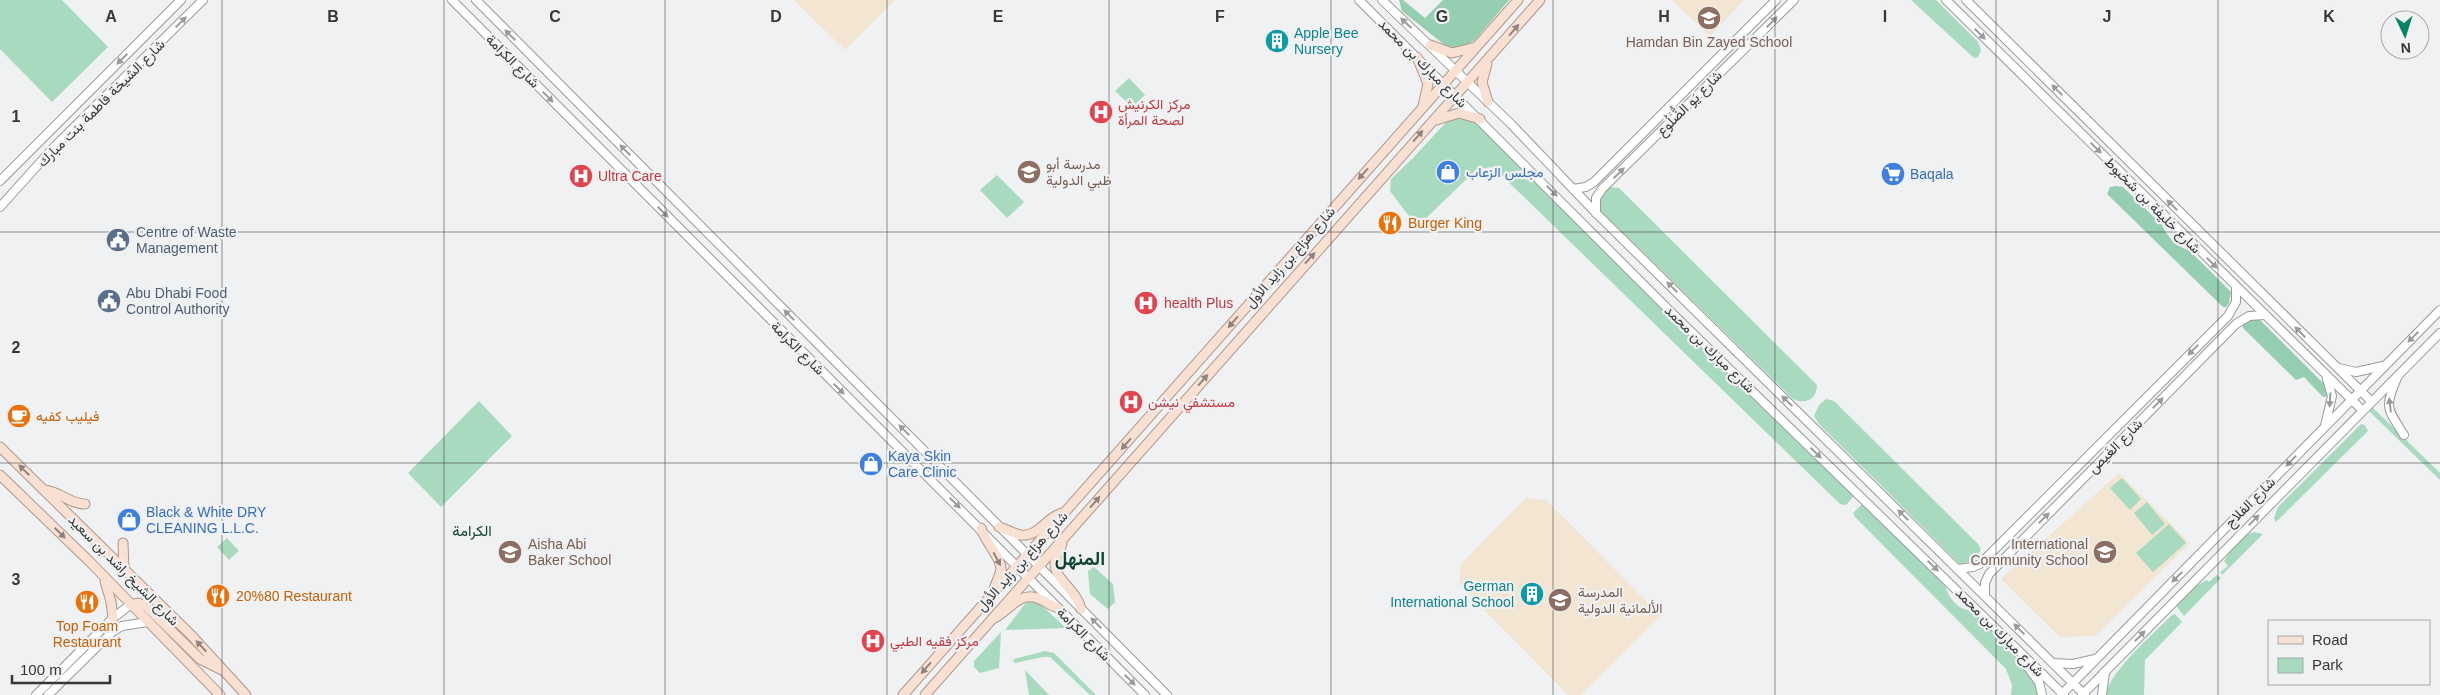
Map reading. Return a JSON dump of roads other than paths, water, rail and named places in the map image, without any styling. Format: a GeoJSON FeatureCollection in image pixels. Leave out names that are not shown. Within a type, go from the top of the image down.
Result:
{"type":"FeatureCollection","features":[{"type":"Feature","properties":{"kind":"main road","name":"شارع الشيخة فاطمة بنت مبارك"},"geometry":{"type":"LineString","coordinates":[[0,181],[181,0]]}},
{"type":"Feature","properties":{"kind":"main road","name":"شارع الشيخة فاطمة بنت مبارك"},"geometry":{"type":"LineString","coordinates":[[0,207],[55,146],[203,0]]}},
{"type":"Feature","properties":{"kind":"main road","name":"شارع الكرامة"},"geometry":{"type":"LineString","coordinates":[[452,0],[825,375],[1018,565],[1145,695]]}},
{"type":"Feature","properties":{"kind":"main road","name":"شارع الكرامة"},"geometry":{"type":"LineString","coordinates":[[476,0],[1167,695]]}},
{"type":"Feature","properties":{"kind":"main road","name":"شارع مبارك بن محمد"},"geometry":{"type":"LineString","coordinates":[[1359,0],[1675,316],[2010,641],[2062,694]]}},
{"type":"Feature","properties":{"kind":"main road","name":"شارع مبارك بن محمد"},"geometry":{"type":"LineString","coordinates":[[1382,0],[1468,82],[1596,213],[2054,663],[2083,694]]}},
{"type":"Feature","properties":{"kind":"main road","name":"شارع هزاع بن زايد الأول"},"geometry":{"type":"LineString","coordinates":[[903,695],[1518,0]]}},
{"type":"Feature","properties":{"kind":"main road","name":"شارع هزاع بن زايد الأول"},"geometry":{"type":"LineString","coordinates":[[925,695],[989,620],[1063,539],[1540,0]]}},
{"type":"Feature","properties":{"kind":"main road","name":"شارع يَو الضُّلُوع"},"geometry":{"type":"LineString","coordinates":[[1573,188],[1586,187],[1594,182],[1776,0]]}},
{"type":"Feature","properties":{"kind":"main road","name":"شارع يَو الضُّلُوع"},"geometry":{"type":"LineString","coordinates":[[1596,213],[1596,198],[1599,192],[1794,0]]}},
{"type":"Feature","properties":{"kind":"main road","name":"شارع خليفة بن شخبوط"},"geometry":{"type":"LineString","coordinates":[[1946,0],[2362,410]]}},
{"type":"Feature","properties":{"kind":"main road","name":"شارع خليفة بن شخبوط"},"geometry":{"type":"LineString","coordinates":[[1966,0],[2370,401]]}},
{"type":"Feature","properties":{"kind":"main road"},"geometry":{"type":"LineString","coordinates":[[1430,45],[1452,53],[1478,46]]}},
{"type":"Feature","properties":{"kind":"main road"},"geometry":{"type":"LineString","coordinates":[[1417,57],[1428,84],[1426,98],[1420,112]]}},
{"type":"Feature","properties":{"kind":"main road"},"geometry":{"type":"LineString","coordinates":[[1488,60],[1482,82],[1488,102]]}},
{"type":"Feature","properties":{"kind":"main road"},"geometry":{"type":"LineString","coordinates":[[1431,122],[1459,113],[1480,119]]}},
{"type":"Feature","properties":{"kind":"main road","name":"شارع الغَيص"},"geometry":{"type":"LineString","coordinates":[[1958,569],[1980,564],[2228,316],[2236,302],[2236,287]]}},
{"type":"Feature","properties":{"kind":"main road","name":"شارع الفلاح"},"geometry":{"type":"LineString","coordinates":[[2062,694],[2440,310]]}},
{"type":"Feature","properties":{"kind":"main road","name":"شارع الغَيص"},"geometry":{"type":"LineString","coordinates":[[1985,596],[1985,583],[1989,574],[2229,331],[2246,317],[2264,315]]}},
{"type":"Feature","properties":{"kind":"main road","name":"شارع الفلاح"},"geometry":{"type":"LineString","coordinates":[[2083,694],[2370,401],[2399,375],[2440,333]]}},
{"type":"Feature","properties":{"kind":"main road"},"geometry":{"type":"LineString","coordinates":[[2335,366],[2356,372],[2365,372],[2387,364]]}},
{"type":"Feature","properties":{"kind":"main road"},"geometry":{"type":"LineString","coordinates":[[2325,375],[2332,396],[2325,426]]}},
{"type":"Feature","properties":{"kind":"main road"},"geometry":{"type":"LineString","coordinates":[[2399,375],[2388,402],[2391,414],[2404,435]]}},
{"type":"Feature","properties":{"kind":"main road","name":"شارع الشيخ راشد بن سعيد"},"geometry":{"type":"LineString","coordinates":[[0,446],[246,695]]}},
{"type":"Feature","properties":{"kind":"main road","name":"شارع الشيخ راشد بن سعيد"},"geometry":{"type":"LineString","coordinates":[[2,479],[103,576],[220,695]]}},
{"type":"Feature","properties":{"kind":"main road"},"geometry":{"type":"LineString","coordinates":[[44,490],[58,493],[74,503],[85,504]]}},
{"type":"Feature","properties":{"kind":"main road"},"geometry":{"type":"LineString","coordinates":[[999,527],[1018,534],[1028,535],[1038,531],[1054,516],[1065,513]]}},
{"type":"Feature","properties":{"kind":"main road"},"geometry":{"type":"LineString","coordinates":[[981,528],[986,542],[1000,564],[1000,572],[993,592]]}},
{"type":"Feature","properties":{"kind":"main road"},"geometry":{"type":"LineString","coordinates":[[1063,539],[1055,559],[1056,569],[1075,593],[1081,608]]}},
{"type":"Feature","properties":{"kind":"main road"},"geometry":{"type":"LineString","coordinates":[[123,543],[124,570]]}},
{"type":"Feature","properties":{"kind":"main road"},"geometry":{"type":"LineString","coordinates":[[103,576],[111,602],[113,618]]}},
{"type":"Feature","properties":{"kind":"main road"},"geometry":{"type":"LineString","coordinates":[[989,620],[1003,614],[1017,601],[1027,596],[1037,598],[1058,608]]}},
{"type":"Feature","properties":{"kind":"main road"},"geometry":{"type":"LineString","coordinates":[[36,695],[113,618],[130,605],[138,603],[146,606],[200,659],[224,671]]}},
{"type":"Feature","properties":{"kind":"main road"},"geometry":{"type":"LineString","coordinates":[[48,695],[112,632],[122,626],[147,622]]}},
{"type":"Feature","properties":{"kind":"main road"},"geometry":{"type":"LineString","coordinates":[[2010,641],[2039,682],[2042,695]]}},
{"type":"Feature","properties":{"kind":"main road"},"geometry":{"type":"LineString","coordinates":[[2054,663],[2073,664],[2097,658]]}},
{"type":"Feature","properties":{"kind":"main road"},"geometry":{"type":"LineString","coordinates":[[2102,695],[2106,671]]}},
{"type":"Feature","properties":{"kind":"place","name":"Hamdan Bin Zayed School"},"geometry":{"type":"Point","coordinates":[1709,18]}},
{"type":"Feature","properties":{"kind":"place","name":"Apple Bee Nursery"},"geometry":{"type":"Point","coordinates":[1277,41]}},
{"type":"Feature","properties":{"kind":"place","name":"مركز الكرنيش لصحة المرأة"},"geometry":{"type":"Point","coordinates":[1101,112]}},
{"type":"Feature","properties":{"kind":"place","name":"مدرسة أبو ظبي الدولية"},"geometry":{"type":"Point","coordinates":[1029,172]}},
{"type":"Feature","properties":{"kind":"place","name":"مجلس الزعاب"},"geometry":{"type":"Point","coordinates":[1448,172]}},
{"type":"Feature","properties":{"kind":"place","name":"Baqala"},"geometry":{"type":"Point","coordinates":[1893,174]}},
{"type":"Feature","properties":{"kind":"place","name":"Ultra Care"},"geometry":{"type":"Point","coordinates":[581,176]}},
{"type":"Feature","properties":{"kind":"place","name":"Burger King"},"geometry":{"type":"Point","coordinates":[1390,223]}},
{"type":"Feature","properties":{"kind":"place","name":"Centre of Waste Management"},"geometry":{"type":"Point","coordinates":[118,240]}},
{"type":"Feature","properties":{"kind":"place","name":"Abu Dhabi Food Control Authority"},"geometry":{"type":"Point","coordinates":[109,301]}},
{"type":"Feature","properties":{"kind":"place","name":"health Plus"},"geometry":{"type":"Point","coordinates":[1146,303]}},
{"type":"Feature","properties":{"kind":"place","name":"مستشفي نيشن"},"geometry":{"type":"Point","coordinates":[1131,402]}},
{"type":"Feature","properties":{"kind":"place","name":"فيليب كفيه"},"geometry":{"type":"Point","coordinates":[19,416]}},
{"type":"Feature","properties":{"kind":"place","name":"Kaya Skin Care Clinic"},"geometry":{"type":"Point","coordinates":[871,464]}},
{"type":"Feature","properties":{"kind":"place","name":"Black & White DRY CLEANING L.L.C."},"geometry":{"type":"Point","coordinates":[129,520]}},
{"type":"Feature","properties":{"kind":"place","name":"Aisha Abi Baker School"},"geometry":{"type":"Point","coordinates":[510,552]}},
{"type":"Feature","properties":{"kind":"place","name":"International Community School"},"geometry":{"type":"Point","coordinates":[2105,552]}},
{"type":"Feature","properties":{"kind":"place","name":"German International School"},"geometry":{"type":"Point","coordinates":[1532,594]}},
{"type":"Feature","properties":{"kind":"place","name":"20%80 Restaurant"},"geometry":{"type":"Point","coordinates":[218,596]}},
{"type":"Feature","properties":{"kind":"place","name":"المدرسة الألمانية الدولية"},"geometry":{"type":"Point","coordinates":[1560,600]}},
{"type":"Feature","properties":{"kind":"place","name":"Top Foam Restaurant"},"geometry":{"type":"Point","coordinates":[87,602]}},
{"type":"Feature","properties":{"kind":"place","name":"مركز فقيه الطبي"},"geometry":{"type":"Point","coordinates":[873,641]}},
{"type":"Feature","properties":{"kind":"district","name":"الكرامة"},"geometry":{"type":"Point","coordinates":[472,531]}},
{"type":"Feature","properties":{"kind":"district","name":"المنهل"},"geometry":{"type":"Point","coordinates":[1080,558]}}]}
